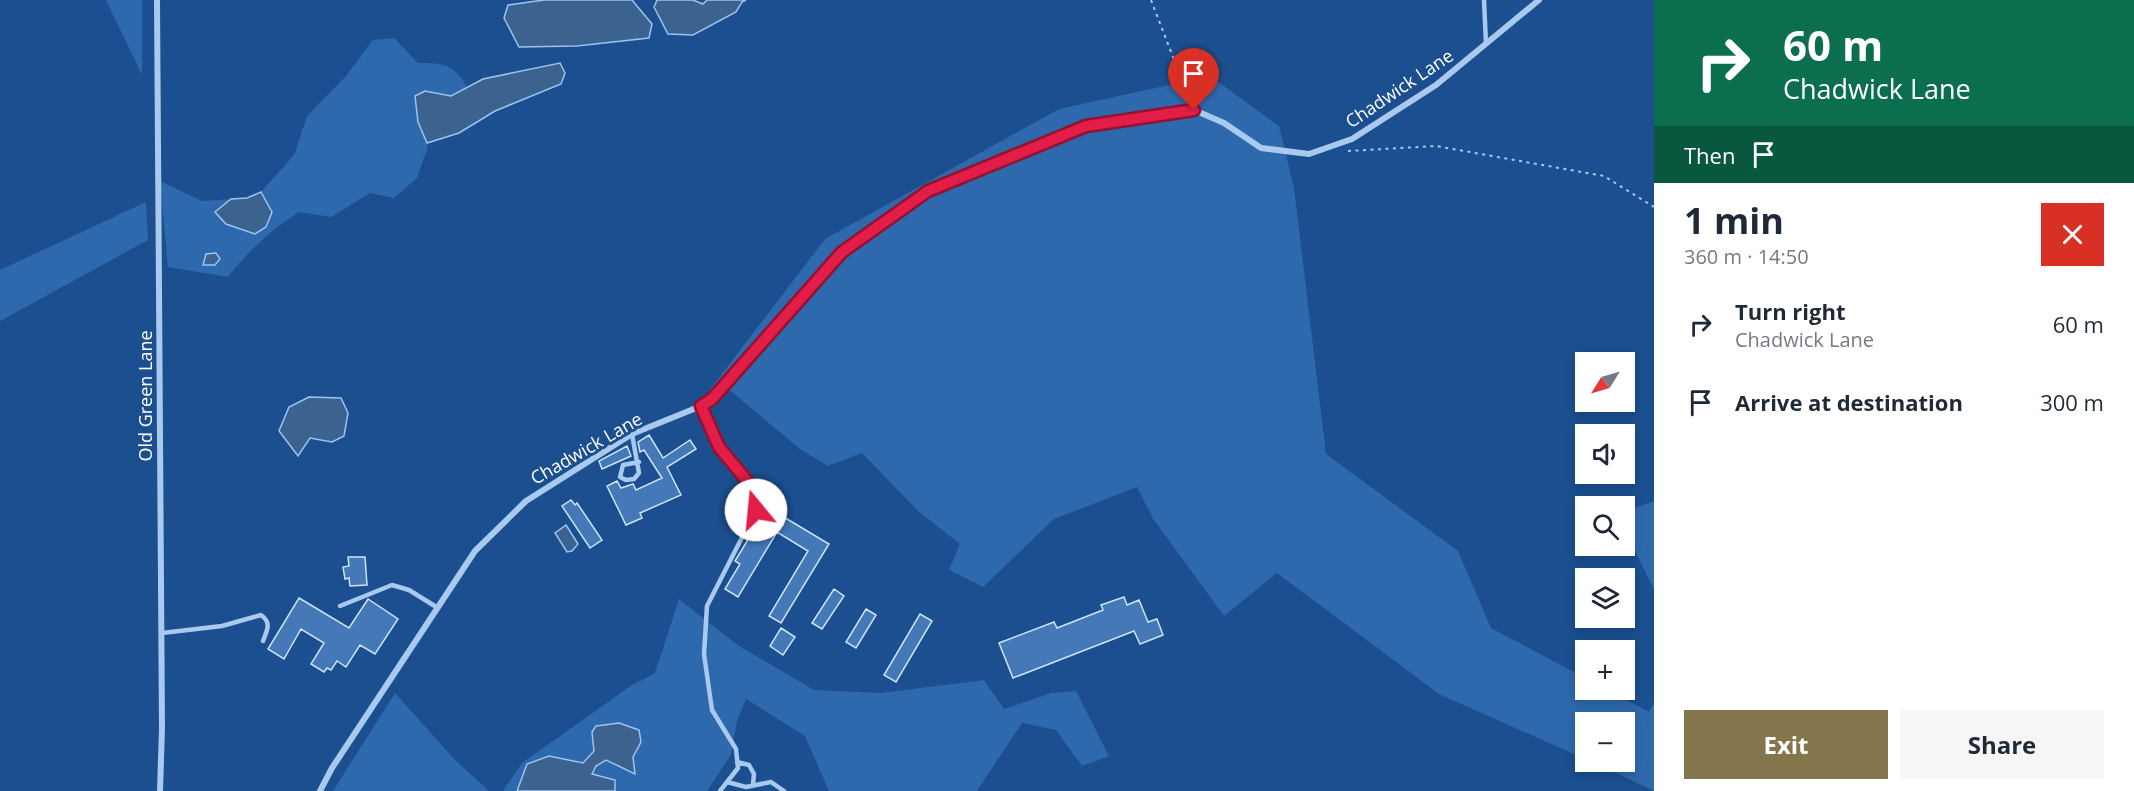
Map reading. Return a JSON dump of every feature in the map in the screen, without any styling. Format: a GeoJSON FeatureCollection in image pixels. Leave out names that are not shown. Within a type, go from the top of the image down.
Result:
{"type":"FeatureCollection","features":[{"type":"Feature","properties":{"kind":"street","name":"Old Green Lane"},"geometry":{"type":"LineString","coordinates":[[157,0],[162,633],[160,791]]}},
{"type":"Feature","properties":{"kind":"street","name":"Chadwick Lane"},"geometry":{"type":"LineString","coordinates":[[320,791],[332,768],[476,551],[526,501],[633,434],[701,406],[712,399],[842,252],[928,191],[1086,126],[1194,110],[1224,123],[1261,148],[1309,154],[1352,139],[1436,85],[1539,0]]}},
{"type":"Feature","properties":{"kind":"lane"},"geometry":{"type":"LineString","coordinates":[[1484,0],[1486,44]]}},
{"type":"Feature","properties":{"kind":"lane"},"geometry":{"type":"LineString","coordinates":[[701,406],[719,447],[753,488],[756,510],[707,606],[704,654],[712,710],[736,749],[738,768],[720,791]]}},
{"type":"Feature","properties":{"kind":"lane"},"geometry":{"type":"LineString","coordinates":[[633,434],[639,462],[639,473],[634,479],[626,480],[620,477],[623,465],[639,462]]}},
{"type":"Feature","properties":{"kind":"lane"},"geometry":{"type":"LineString","coordinates":[[340,606],[392,585],[409,590],[438,608]]}},
{"type":"Feature","properties":{"kind":"lane"},"geometry":{"type":"LineString","coordinates":[[162,633],[222,626],[261,615],[267,619],[269,626],[262,641]]}},
{"type":"Feature","properties":{"kind":"lane"},"geometry":{"type":"LineString","coordinates":[[737,762],[749,765],[754,774],[753,784]]}},
{"type":"Feature","properties":{"kind":"lane"},"geometry":{"type":"LineString","coordinates":[[727,782],[746,787],[771,782],[784,791]]}},
{"type":"Feature","properties":{"kind":"path"},"geometry":{"type":"LineString","coordinates":[[1150,0],[1194,110]]}},
{"type":"Feature","properties":{"kind":"path"},"geometry":{"type":"LineString","coordinates":[[1347,152],[1436,146],[1605,176],[1654,207]]}},
{"type":"Feature","properties":{"kind":"shaded area"},"geometry":{"type":"Polygon","coordinates":[[[106,0],[142,0],[142,75],[106,0]]]}},
{"type":"Feature","properties":{"kind":"shaded area"},"geometry":{"type":"Polygon","coordinates":[[[544,0],[632,0],[652,24],[649,38],[577,46],[519,47],[504,18],[508,5],[544,0]]]}},
{"type":"Feature","properties":{"kind":"shaded area"},"geometry":{"type":"Polygon","coordinates":[[[657,0],[693,0],[703,4],[707,0],[746,0],[736,12],[693,35],[668,34],[654,7],[657,0]]]}},
{"type":"Feature","properties":{"kind":"shaded area"},"geometry":{"type":"Polygon","coordinates":[[[394,38],[418,63],[447,66],[458,74],[467,87],[451,96],[425,91],[418,122],[428,147],[417,178],[394,198],[370,193],[331,217],[299,212],[260,242],[228,277],[168,267],[160,181],[202,201],[247,198],[261,192],[294,155],[307,116],[346,76],[373,40],[394,38]]]}},
{"type":"Feature","properties":{"kind":"shaded area"},"geometry":{"type":"Polygon","coordinates":[[[560,63],[565,73],[561,84],[495,111],[459,133],[427,143],[418,122],[415,96],[425,91],[451,96],[483,79],[560,63]]]}},
{"type":"Feature","properties":{"kind":"shaded area"},"geometry":{"type":"Polygon","coordinates":[[[1210,76],[1279,126],[1294,188],[1326,454],[1458,551],[1491,628],[1575,673],[1575,700],[1627,700],[1649,712],[1654,703],[1654,791],[1614,772],[1635,772],[1635,712],[1575,712],[1575,755],[1439,694],[1277,573],[1224,616],[1154,520],[1137,487],[1054,519],[983,587],[949,570],[960,544],[919,512],[862,453],[828,466],[800,449],[727,388],[708,392],[825,239],[1059,109],[1210,76]]]}},
{"type":"Feature","properties":{"kind":"shaded area"},"geometry":{"type":"Polygon","coordinates":[[[261,192],[272,212],[266,227],[255,234],[226,224],[215,212],[231,199],[247,198],[261,192]]]}},
{"type":"Feature","properties":{"kind":"shaded area"},"geometry":{"type":"Polygon","coordinates":[[[146,202],[148,240],[0,321],[0,270],[146,202]]]}},
{"type":"Feature","properties":{"kind":"shaded area"},"geometry":{"type":"Polygon","coordinates":[[[216,253],[220,259],[215,265],[203,265],[206,254],[216,253]]]}},
{"type":"Feature","properties":{"kind":"shaded area"},"geometry":{"type":"Polygon","coordinates":[[[309,397],[341,398],[348,413],[344,436],[332,442],[310,438],[298,456],[279,431],[289,407],[309,397]]]}},
{"type":"Feature","properties":{"kind":"shaded area"},"geometry":{"type":"Polygon","coordinates":[[[1654,501],[1654,589],[1635,551],[1635,508],[1654,501]]]}},
{"type":"Feature","properties":{"kind":"shaded area"},"geometry":{"type":"Polygon","coordinates":[[[566,525],[578,544],[572,551],[567,552],[555,533],[566,525]]]}},
{"type":"Feature","properties":{"kind":"shaded area"},"geometry":{"type":"Polygon","coordinates":[[[679,599],[739,646],[814,690],[880,693],[984,680],[1004,709],[1051,693],[1076,691],[1109,756],[1082,766],[1056,730],[1022,723],[977,791],[829,791],[805,736],[746,699],[737,721],[731,755],[707,791],[615,791],[615,780],[591,774],[596,766],[606,760],[635,774],[633,757],[641,742],[592,732],[594,751],[583,764],[516,789],[517,791],[503,791],[522,763],[632,685],[655,673],[679,599]]]}},
{"type":"Feature","properties":{"kind":"shaded area"},"geometry":{"type":"Polygon","coordinates":[[[395,693],[456,761],[489,791],[333,791],[395,693]]]}},
{"type":"Feature","properties":{"kind":"shaded area"},"geometry":{"type":"Polygon","coordinates":[[[619,723],[639,730],[641,742],[633,757],[635,774],[606,760],[596,766],[592,774],[615,780],[615,791],[517,791],[527,764],[549,756],[583,763],[594,751],[592,732],[596,726],[619,723]]]}},
{"type":"Feature","properties":{"kind":"building"},"geometry":{"type":"Polygon","coordinates":[[[649,435],[663,458],[690,440],[696,449],[667,467],[681,495],[640,513],[642,518],[626,525],[607,486],[617,481],[621,488],[633,484],[636,490],[662,478],[644,450],[640,452],[638,442],[649,435]]]}},
{"type":"Feature","properties":{"kind":"building"},"geometry":{"type":"Polygon","coordinates":[[[627,446],[631,456],[602,469],[599,461],[627,446]]]}},
{"type":"Feature","properties":{"kind":"building"},"geometry":{"type":"Polygon","coordinates":[[[571,500],[575,505],[577,503],[602,540],[590,548],[562,506],[571,500]]]}},
{"type":"Feature","properties":{"kind":"building"},"geometry":{"type":"Polygon","coordinates":[[[772,510],[829,544],[781,623],[769,616],[808,551],[777,532],[738,597],[725,589],[740,564],[735,561],[755,528],[760,531],[772,510]]]}},
{"type":"Feature","properties":{"kind":"building"},"geometry":{"type":"Polygon","coordinates":[[[348,557],[365,557],[367,585],[350,586],[349,578],[345,579],[343,567],[349,566],[348,557]]]}},
{"type":"Feature","properties":{"kind":"building"},"geometry":{"type":"Polygon","coordinates":[[[834,589],[844,596],[822,629],[812,623],[834,589]]]}},
{"type":"Feature","properties":{"kind":"building"},"geometry":{"type":"Polygon","coordinates":[[[1124,597],[1127,605],[1139,600],[1148,622],[1157,619],[1163,635],[1140,644],[1134,631],[1013,678],[999,643],[1054,622],[1057,628],[1103,610],[1101,605],[1124,597]]]}},
{"type":"Feature","properties":{"kind":"building"},"geometry":{"type":"Polygon","coordinates":[[[299,598],[349,628],[368,599],[398,619],[375,654],[360,645],[346,667],[337,661],[331,670],[327,668],[324,672],[311,664],[324,643],[301,629],[284,659],[268,649],[299,598]]]}},
{"type":"Feature","properties":{"kind":"building"},"geometry":{"type":"Polygon","coordinates":[[[866,609],[876,615],[856,648],[846,642],[866,609]]]}},
{"type":"Feature","properties":{"kind":"building"},"geometry":{"type":"Polygon","coordinates":[[[920,614],[932,621],[896,682],[884,675],[920,614]]]}},
{"type":"Feature","properties":{"kind":"building"},"geometry":{"type":"Polygon","coordinates":[[[781,628],[795,637],[783,655],[770,646],[781,628]]]}},
{"type":"Feature","properties":{"kind":"route"},"geometry":{"type":"LineString","coordinates":[[756,510],[753,488],[719,447],[701,406],[712,399],[842,252],[928,191],[1086,126],[1194,110]]}}]}
